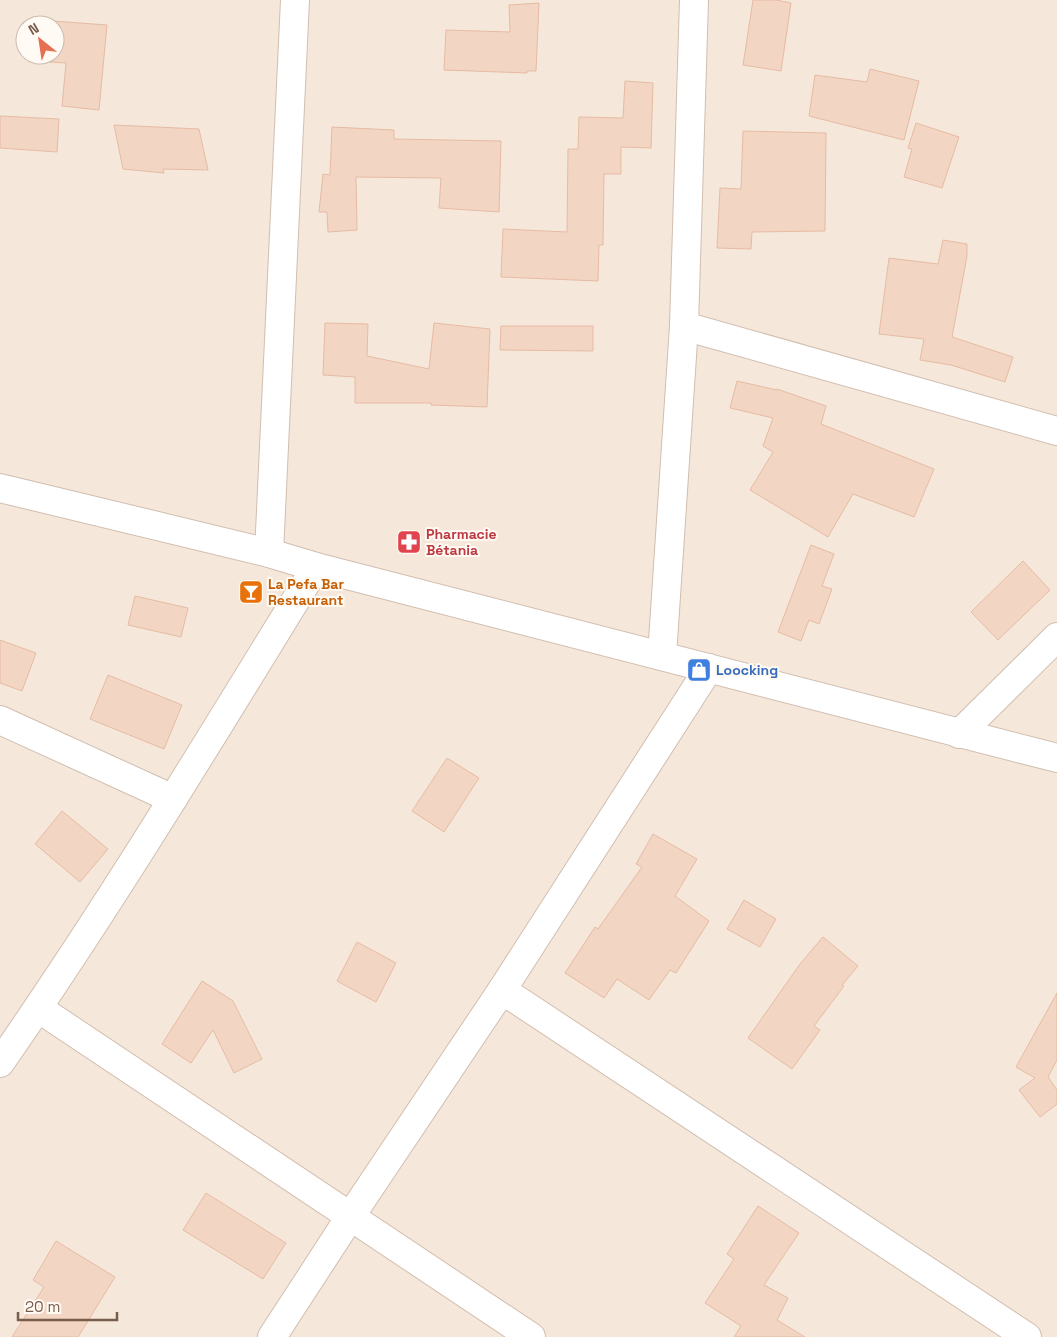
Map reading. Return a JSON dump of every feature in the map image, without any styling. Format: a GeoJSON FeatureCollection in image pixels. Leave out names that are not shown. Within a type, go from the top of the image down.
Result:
{"type":"FeatureCollection","features":[{"type":"Feature","properties":{"kind":"street"},"geometry":{"type":"LineString","coordinates":[[269,553],[295,0]]}},
{"type":"Feature","properties":{"kind":"street"},"geometry":{"type":"LineString","coordinates":[[662,656],[684,326],[694,0]]}},
{"type":"Feature","properties":{"kind":"street"},"geometry":{"type":"LineString","coordinates":[[684,326],[1057,430]]}},
{"type":"Feature","properties":{"kind":"street"},"geometry":{"type":"LineString","coordinates":[[0,488],[269,553],[316,567],[1057,758]]}},
{"type":"Feature","properties":{"kind":"street"},"geometry":{"type":"LineString","coordinates":[[0,1063],[38,1008],[173,799],[316,567]]}},
{"type":"Feature","properties":{"kind":"street"},"geometry":{"type":"LineString","coordinates":[[959,734],[1057,638]]}},
{"type":"Feature","properties":{"kind":"street"},"geometry":{"type":"LineString","coordinates":[[272,1337],[502,990],[709,668]]}},
{"type":"Feature","properties":{"kind":"street"},"geometry":{"type":"LineString","coordinates":[[0,720],[173,799]]}},
{"type":"Feature","properties":{"kind":"street"},"geometry":{"type":"LineString","coordinates":[[502,990],[1027,1337]]}},
{"type":"Feature","properties":{"kind":"street"},"geometry":{"type":"LineString","coordinates":[[38,1008],[532,1337]]}},
{"type":"Feature","properties":{"kind":"shaded area"},"geometry":{"type":"Polygon","coordinates":[[[0,0],[1057,0],[1057,1337],[0,1337],[0,0]]]}},
{"type":"Feature","properties":{"kind":"building"},"geometry":{"type":"Polygon","coordinates":[[[753,0],[776,0],[791,3],[781,71],[743,65],[753,0]]]}},
{"type":"Feature","properties":{"kind":"building"},"geometry":{"type":"Polygon","coordinates":[[[539,3],[536,71],[527,71],[527,73],[444,70],[446,30],[510,32],[509,5],[539,3]]]}},
{"type":"Feature","properties":{"kind":"building"},"geometry":{"type":"Polygon","coordinates":[[[65,22],[107,25],[99,110],[62,106],[66,63],[65,22]]]}},
{"type":"Feature","properties":{"kind":"building"},"geometry":{"type":"Polygon","coordinates":[[[870,69],[919,81],[904,140],[809,116],[815,75],[867,82],[870,69]]]}},
{"type":"Feature","properties":{"kind":"building"},"geometry":{"type":"Polygon","coordinates":[[[625,81],[653,83],[651,148],[621,147],[621,174],[604,174],[603,245],[599,245],[598,281],[501,277],[503,229],[567,232],[568,149],[578,149],[579,117],[623,118],[625,81]]]}},
{"type":"Feature","properties":{"kind":"building"},"geometry":{"type":"Polygon","coordinates":[[[0,116],[59,119],[57,152],[0,148],[0,116]]]}},
{"type":"Feature","properties":{"kind":"building"},"geometry":{"type":"Polygon","coordinates":[[[916,123],[959,137],[942,188],[904,177],[912,149],[908,148],[916,123]]]}},
{"type":"Feature","properties":{"kind":"building"},"geometry":{"type":"Polygon","coordinates":[[[114,125],[199,129],[208,170],[163,169],[164,173],[123,169],[114,125]]]}},
{"type":"Feature","properties":{"kind":"building"},"geometry":{"type":"Polygon","coordinates":[[[332,127],[394,130],[394,139],[501,141],[499,212],[439,208],[441,178],[356,177],[357,230],[328,232],[327,212],[319,212],[323,174],[330,175],[332,127]]]}},
{"type":"Feature","properties":{"kind":"building"},"geometry":{"type":"Polygon","coordinates":[[[743,131],[826,133],[825,231],[752,232],[751,249],[717,248],[720,188],[741,189],[743,131]]]}},
{"type":"Feature","properties":{"kind":"building"},"geometry":{"type":"Polygon","coordinates":[[[943,240],[967,244],[967,256],[952,337],[1013,357],[1005,382],[951,365],[920,360],[924,339],[879,334],[889,258],[938,264],[943,240]]]}},
{"type":"Feature","properties":{"kind":"building"},"geometry":{"type":"Polygon","coordinates":[[[325,323],[368,324],[367,356],[429,369],[434,323],[490,329],[487,407],[431,405],[431,403],[355,403],[355,377],[323,375],[325,323]]]}},
{"type":"Feature","properties":{"kind":"building"},"geometry":{"type":"Polygon","coordinates":[[[501,326],[593,326],[593,351],[500,350],[501,326]]]}},
{"type":"Feature","properties":{"kind":"building"},"geometry":{"type":"Polygon","coordinates":[[[737,381],[777,389],[826,406],[821,424],[934,469],[914,517],[853,494],[828,537],[750,490],[773,452],[763,446],[773,418],[730,408],[737,381]]]}},
{"type":"Feature","properties":{"kind":"building"},"geometry":{"type":"Polygon","coordinates":[[[811,545],[834,554],[822,586],[832,589],[819,624],[809,620],[801,641],[778,632],[811,545]]]}},
{"type":"Feature","properties":{"kind":"building"},"geometry":{"type":"Polygon","coordinates":[[[1023,561],[1050,590],[998,640],[971,612],[1023,561]]]}},
{"type":"Feature","properties":{"kind":"building"},"geometry":{"type":"Polygon","coordinates":[[[135,596],[188,608],[181,637],[128,625],[135,596]]]}},
{"type":"Feature","properties":{"kind":"building"},"geometry":{"type":"Polygon","coordinates":[[[0,640],[36,653],[22,691],[0,683],[0,640]]]}},
{"type":"Feature","properties":{"kind":"building"},"geometry":{"type":"Polygon","coordinates":[[[108,675],[182,705],[164,749],[90,719],[108,675]]]}},
{"type":"Feature","properties":{"kind":"building"},"geometry":{"type":"Polygon","coordinates":[[[447,758],[479,778],[444,832],[412,811],[447,758]]]}},
{"type":"Feature","properties":{"kind":"building"},"geometry":{"type":"Polygon","coordinates":[[[62,811],[108,849],[80,882],[35,844],[62,811]]]}},
{"type":"Feature","properties":{"kind":"building"},"geometry":{"type":"Polygon","coordinates":[[[653,834],[697,859],[675,896],[709,921],[676,973],[670,970],[649,1000],[617,979],[604,998],[565,973],[595,927],[598,929],[642,867],[636,864],[653,834]]]}},
{"type":"Feature","properties":{"kind":"building"},"geometry":{"type":"Polygon","coordinates":[[[744,900],[776,919],[760,947],[727,929],[744,900]]]}},
{"type":"Feature","properties":{"kind":"building"},"geometry":{"type":"Polygon","coordinates":[[[823,937],[858,966],[842,985],[844,986],[814,1026],[820,1030],[792,1069],[748,1038],[800,964],[823,937]]]}},
{"type":"Feature","properties":{"kind":"building"},"geometry":{"type":"Polygon","coordinates":[[[357,942],[396,963],[376,1002],[337,981],[357,942]]]}},
{"type":"Feature","properties":{"kind":"building"},"geometry":{"type":"Polygon","coordinates":[[[202,981],[233,1001],[262,1059],[234,1073],[213,1030],[191,1063],[162,1044],[202,981]]]}},
{"type":"Feature","properties":{"kind":"building"},"geometry":{"type":"Polygon","coordinates":[[[1057,993],[1057,1060],[1048,1077],[1057,1090],[1057,1104],[1040,1117],[1019,1090],[1035,1078],[1016,1067],[1057,993]]]}},
{"type":"Feature","properties":{"kind":"building"},"geometry":{"type":"Polygon","coordinates":[[[206,1193],[286,1243],[263,1279],[183,1230],[206,1193]]]}},
{"type":"Feature","properties":{"kind":"building"},"geometry":{"type":"Polygon","coordinates":[[[758,1206],[799,1233],[764,1285],[788,1298],[777,1320],[805,1337],[734,1337],[741,1326],[705,1303],[734,1259],[727,1254],[758,1206]]]}},
{"type":"Feature","properties":{"kind":"building"},"geometry":{"type":"Polygon","coordinates":[[[56,1241],[115,1277],[78,1337],[12,1337],[44,1287],[33,1280],[56,1241]]]}},
{"type":"Feature","properties":{"kind":"place","name":"Pharmacie Bétania"},"geometry":{"type":"Point","coordinates":[409,542]}},
{"type":"Feature","properties":{"kind":"place","name":"La Pefa Bar Restaurant"},"geometry":{"type":"Point","coordinates":[251,592]}},
{"type":"Feature","properties":{"kind":"place","name":"Loocking"},"geometry":{"type":"Point","coordinates":[699,670]}}]}
